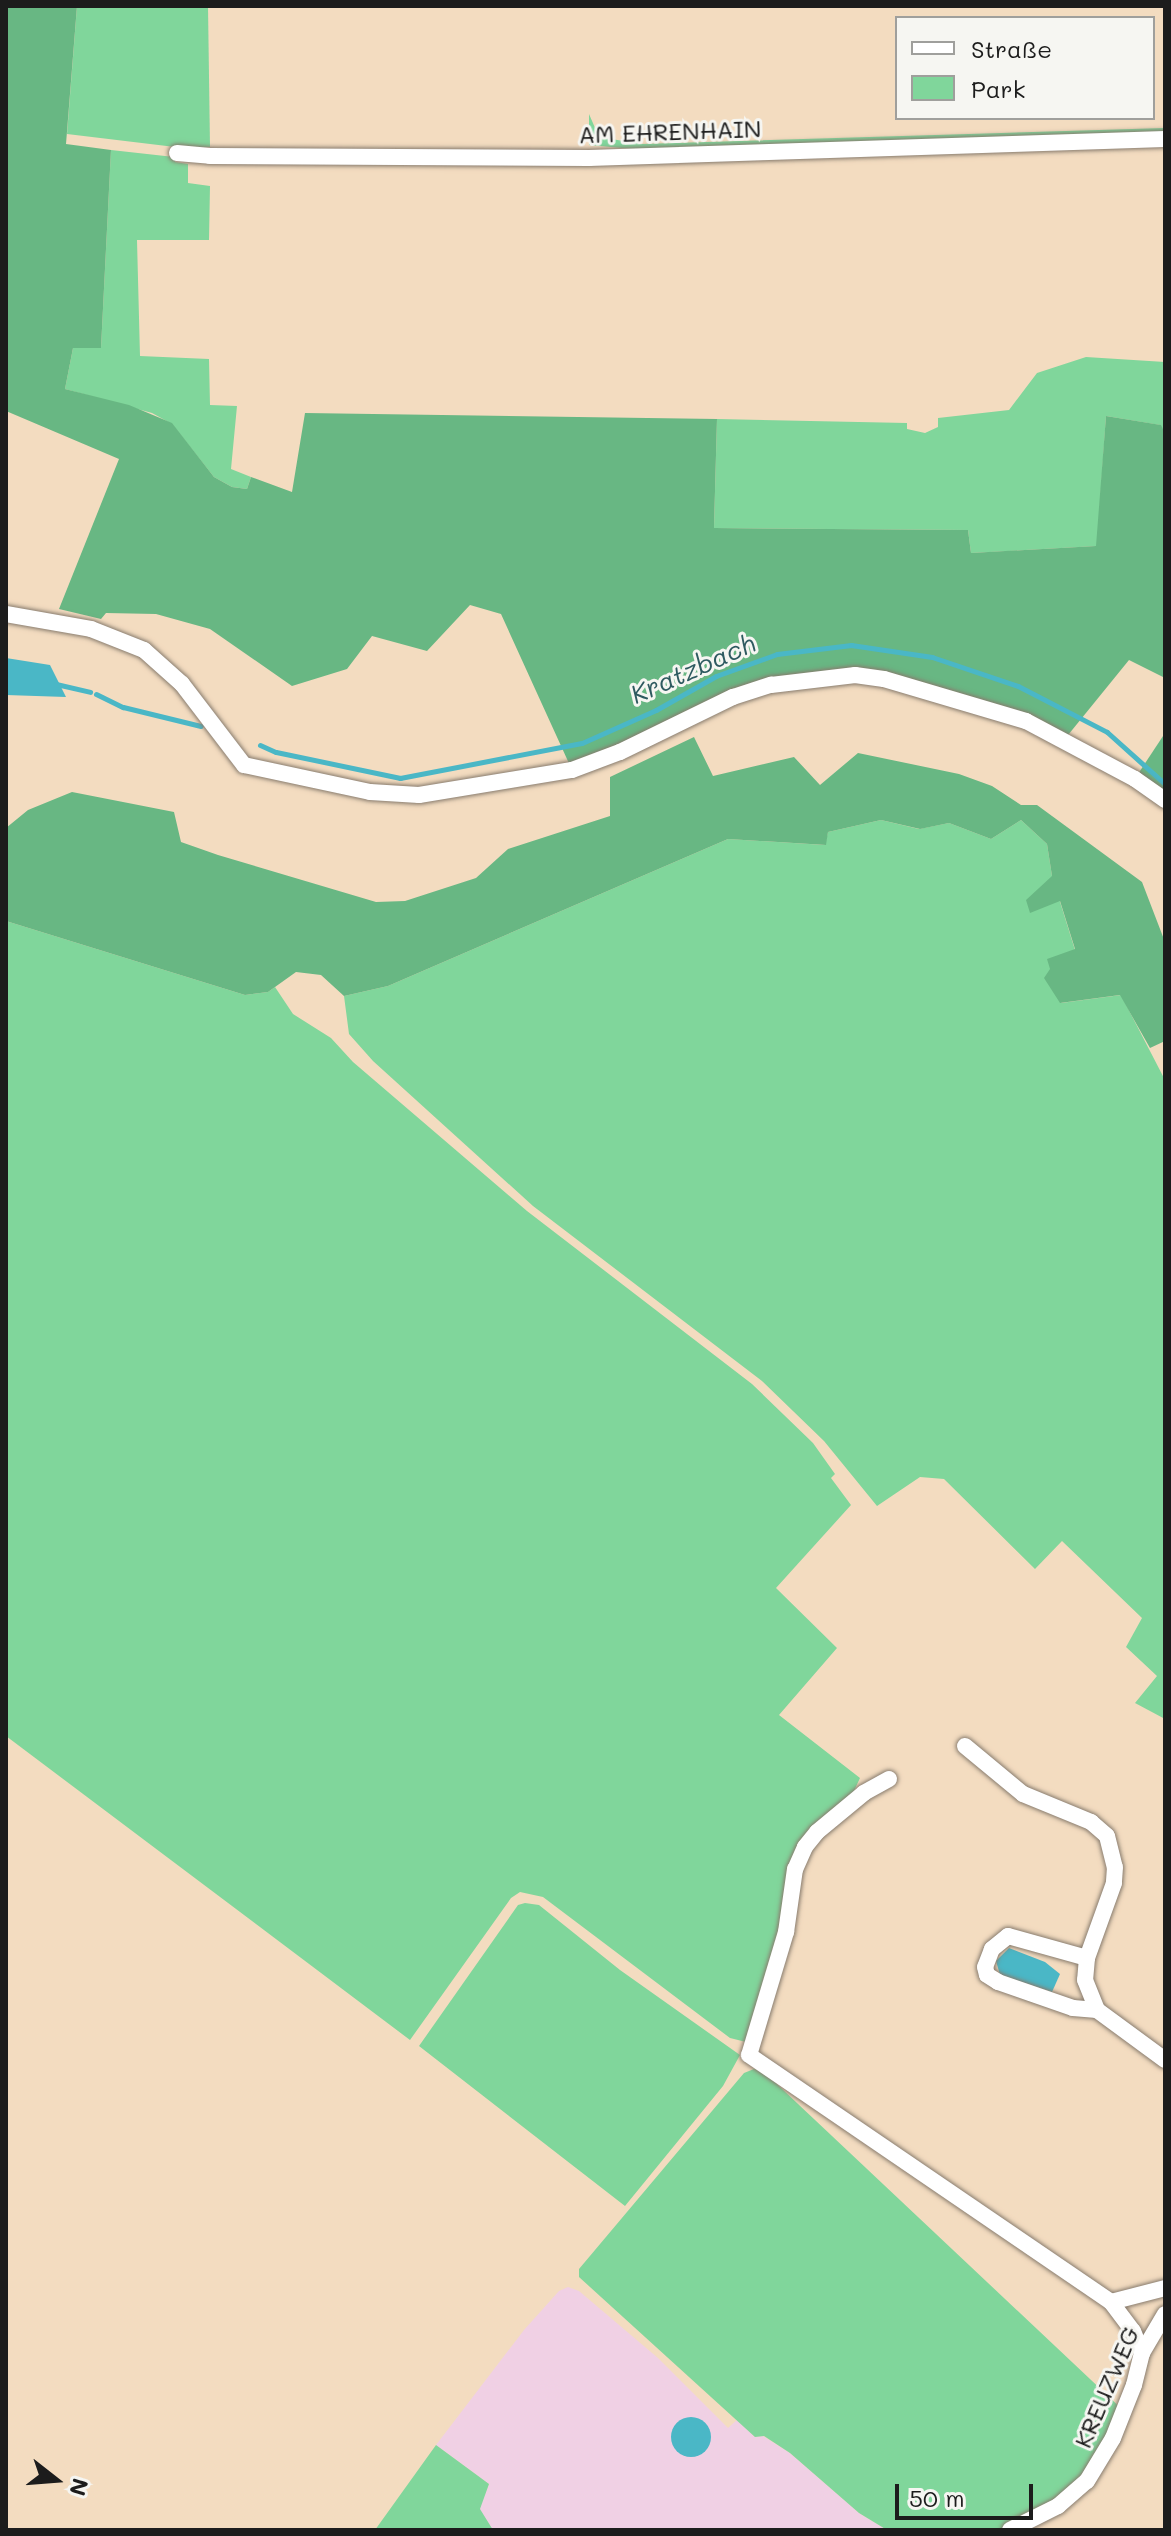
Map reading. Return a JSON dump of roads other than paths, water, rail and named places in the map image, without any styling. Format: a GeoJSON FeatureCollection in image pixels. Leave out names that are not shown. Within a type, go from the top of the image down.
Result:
{"type":"FeatureCollection","features":[{"type":"Feature","properties":{"kind":"street","name":"AM EHRENHAIN"},"geometry":{"type":"LineString","coordinates":[[177,153],[226,157],[589,158],[1165,139]]}},
{"type":"Feature","properties":{"kind":"street"},"geometry":{"type":"LineString","coordinates":[[6,614],[91,629],[144,650],[182,684],[244,765],[370,792],[419,795],[572,770],[620,752],[733,697],[771,685],[855,675],[884,679],[1026,721],[1135,779],[1165,800]]}},
{"type":"Feature","properties":{"kind":"street"},"geometry":{"type":"LineString","coordinates":[[965,1746],[1023,1794],[1091,1822],[1107,1836],[1115,1867],[1114,1883],[1087,1958],[1085,1980],[1097,2010],[1165,2060]]}},
{"type":"Feature","properties":{"kind":"street"},"geometry":{"type":"LineString","coordinates":[[889,1779],[852,1803],[817,1832],[805,1847],[795,1869],[786,1932],[749,2055],[1111,2302],[1133,2331],[1142,2353]]}},
{"type":"Feature","properties":{"kind":"street"},"geometry":{"type":"LineString","coordinates":[[1087,1958],[1008,1936],[992,1949],[985,1967],[987,1975],[998,1982],[1073,2008],[1097,2010]]}},
{"type":"Feature","properties":{"kind":"street"},"geometry":{"type":"LineString","coordinates":[[1136,2039],[1165,2074]]}},
{"type":"Feature","properties":{"kind":"street"},"geometry":{"type":"LineString","coordinates":[[1111,2302],[1165,2288]]}},
{"type":"Feature","properties":{"kind":"street","name":"KREUZWEG"},"geometry":{"type":"LineString","coordinates":[[1010,2530],[1058,2506],[1087,2481],[1125,2412],[1142,2353],[1165,2314]]}},
{"type":"Feature","properties":{"kind":"water"},"geometry":{"type":"Polygon","coordinates":[[[6,658],[50,665],[66,697],[6,695],[6,658]]]}},
{"type":"Feature","properties":{"kind":"water"},"geometry":{"type":"Polygon","coordinates":[[[1009,1948],[1045,1962],[1060,1974],[1052,1992],[1000,1975],[996,1961],[1009,1948]]]}},
{"type":"Feature","properties":{"kind":"water"},"geometry":{"type":"Polygon","coordinates":[[[691,2417],[705,2423],[711,2437],[705,2451],[691,2457],[677,2451],[671,2437],[677,2423],[691,2417]]]}},
{"type":"Feature","properties":{"kind":"waterway","name":"Kratzbach"},"geometry":{"type":"LineString","coordinates":[[260,745],[276,752],[400,778],[582,743],[656,710],[716,676],[777,654],[851,645],[932,657],[1018,686],[1107,732],[1165,784]]}},
{"type":"Feature","properties":{"kind":"waterway","name":"Kratzbach"},"geometry":{"type":"LineString","coordinates":[[56,684],[90,692]]}},
{"type":"Feature","properties":{"kind":"waterway","name":"Kratzbach"},"geometry":{"type":"LineString","coordinates":[[96,694],[123,707],[201,726]]}}]}
